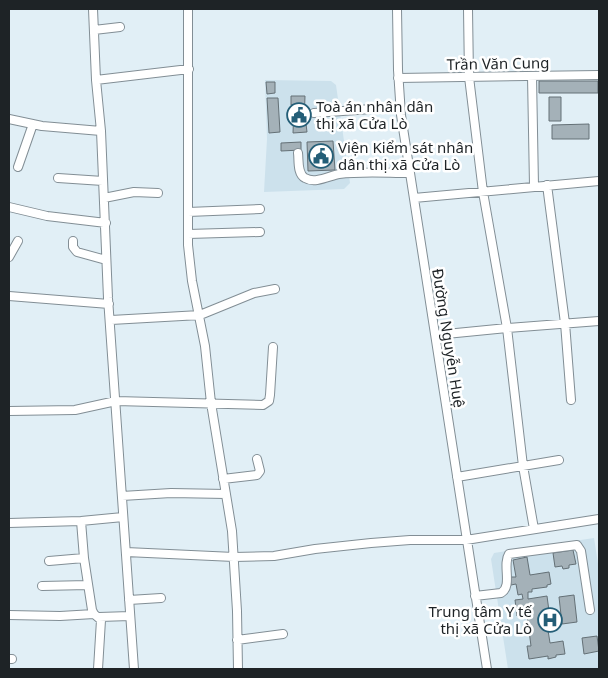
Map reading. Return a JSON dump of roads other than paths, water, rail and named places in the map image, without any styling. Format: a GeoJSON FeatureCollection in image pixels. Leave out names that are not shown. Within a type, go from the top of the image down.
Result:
{"type":"FeatureCollection","features":[{"type":"Feature","properties":{"kind":"street"},"geometry":{"type":"LineString","coordinates":[[93,9],[106,223],[106,260],[134,669]]}},
{"type":"Feature","properties":{"kind":"street"},"geometry":{"type":"LineString","coordinates":[[188,9],[188,234],[192,281],[205,346],[211,404],[230,519],[234,557],[238,669]]}},
{"type":"Feature","properties":{"kind":"street","name":"Đường Nguyễn Huệ"},"geometry":{"type":"LineString","coordinates":[[397,9],[400,107],[487,669]]}},
{"type":"Feature","properties":{"kind":"street"},"geometry":{"type":"LineString","coordinates":[[468,9],[469,77],[483,192],[507,328],[523,466],[534,529]]}},
{"type":"Feature","properties":{"kind":"street"},"geometry":{"type":"LineString","coordinates":[[94,30],[120,27]]}},
{"type":"Feature","properties":{"kind":"street"},"geometry":{"type":"LineString","coordinates":[[96,80],[189,69]]}},
{"type":"Feature","properties":{"kind":"street","name":"Trần Văn Cung"},"geometry":{"type":"LineString","coordinates":[[398,78],[599,75]]}},
{"type":"Feature","properties":{"kind":"street"},"geometry":{"type":"LineString","coordinates":[[532,76],[534,186]]}},
{"type":"Feature","properties":{"kind":"street"},"geometry":{"type":"LineString","coordinates":[[314,113],[400,107]]}},
{"type":"Feature","properties":{"kind":"street"},"geometry":{"type":"LineString","coordinates":[[9,119],[33,124],[101,130]]}},
{"type":"Feature","properties":{"kind":"street"},"geometry":{"type":"LineString","coordinates":[[18,168],[33,124]]}},
{"type":"Feature","properties":{"kind":"street"},"geometry":{"type":"LineString","coordinates":[[298,153],[300,172],[303,178],[307,179],[319,179],[342,174],[410,173]]}},
{"type":"Feature","properties":{"kind":"street"},"geometry":{"type":"LineString","coordinates":[[58,178],[103,181]]}},
{"type":"Feature","properties":{"kind":"street"},"geometry":{"type":"LineString","coordinates":[[414,198],[599,181]]}},
{"type":"Feature","properties":{"kind":"street"},"geometry":{"type":"LineString","coordinates":[[547,185],[565,323],[571,400]]}},
{"type":"Feature","properties":{"kind":"street"},"geometry":{"type":"LineString","coordinates":[[104,198],[134,192],[158,193]]}},
{"type":"Feature","properties":{"kind":"street"},"geometry":{"type":"LineString","coordinates":[[9,207],[41,214],[106,223]]}},
{"type":"Feature","properties":{"kind":"street"},"geometry":{"type":"LineString","coordinates":[[188,212],[260,209]]}},
{"type":"Feature","properties":{"kind":"street"},"geometry":{"type":"LineString","coordinates":[[188,234],[260,232]]}},
{"type":"Feature","properties":{"kind":"street"},"geometry":{"type":"LineString","coordinates":[[9,258],[18,241]]}},
{"type":"Feature","properties":{"kind":"street"},"geometry":{"type":"LineString","coordinates":[[73,241],[73,247],[77,252],[106,260]]}},
{"type":"Feature","properties":{"kind":"street"},"geometry":{"type":"LineString","coordinates":[[111,320],[200,315],[254,293],[275,289]]}},
{"type":"Feature","properties":{"kind":"street"},"geometry":{"type":"LineString","coordinates":[[9,296],[109,304]]}},
{"type":"Feature","properties":{"kind":"street"},"geometry":{"type":"LineString","coordinates":[[436,335],[599,321]]}},
{"type":"Feature","properties":{"kind":"street"},"geometry":{"type":"LineString","coordinates":[[9,412],[75,410],[116,401],[258,405],[267,403],[270,395],[273,347]]}},
{"type":"Feature","properties":{"kind":"street"},"geometry":{"type":"LineString","coordinates":[[223,479],[257,475],[260,471],[256,459]]}},
{"type":"Feature","properties":{"kind":"street"},"geometry":{"type":"LineString","coordinates":[[457,477],[559,460]]}},
{"type":"Feature","properties":{"kind":"street"},"geometry":{"type":"LineString","coordinates":[[122,496],[171,493],[226,494]]}},
{"type":"Feature","properties":{"kind":"street"},"geometry":{"type":"LineString","coordinates":[[9,522],[81,521],[123,517]]}},
{"type":"Feature","properties":{"kind":"street"},"geometry":{"type":"LineString","coordinates":[[126,552],[234,557],[274,556],[315,549],[381,542],[466,540],[599,519]]}},
{"type":"Feature","properties":{"kind":"street"},"geometry":{"type":"LineString","coordinates":[[81,521],[88,585],[96,616],[101,625],[98,669]]}},
{"type":"Feature","properties":{"kind":"street"},"geometry":{"type":"LineString","coordinates":[[475,596],[504,591],[506,586],[506,559],[509,554],[576,545],[580,551],[590,610]]}},
{"type":"Feature","properties":{"kind":"street"},"geometry":{"type":"LineString","coordinates":[[49,561],[84,558]]}},
{"type":"Feature","properties":{"kind":"street"},"geometry":{"type":"LineString","coordinates":[[42,586],[88,585]]}},
{"type":"Feature","properties":{"kind":"street"},"geometry":{"type":"LineString","coordinates":[[129,600],[161,598]]}},
{"type":"Feature","properties":{"kind":"street"},"geometry":{"type":"LineString","coordinates":[[9,615],[130,616]]}},
{"type":"Feature","properties":{"kind":"street"},"geometry":{"type":"LineString","coordinates":[[238,640],[283,634]]}},
{"type":"Feature","properties":{"kind":"place","name":"Toà án nhân dân thị xã Cửa Lò"},"geometry":{"type":"Point","coordinates":[299,115]}},
{"type":"Feature","properties":{"kind":"place","name":"Viện Kiểm sát nhân dân thị xã Cửa Lò"},"geometry":{"type":"Point","coordinates":[321,156]}},
{"type":"Feature","properties":{"kind":"place","name":"Trung tâm Y tế thị xã Cửa Lò"},"geometry":{"type":"Point","coordinates":[550,620]}}]}
